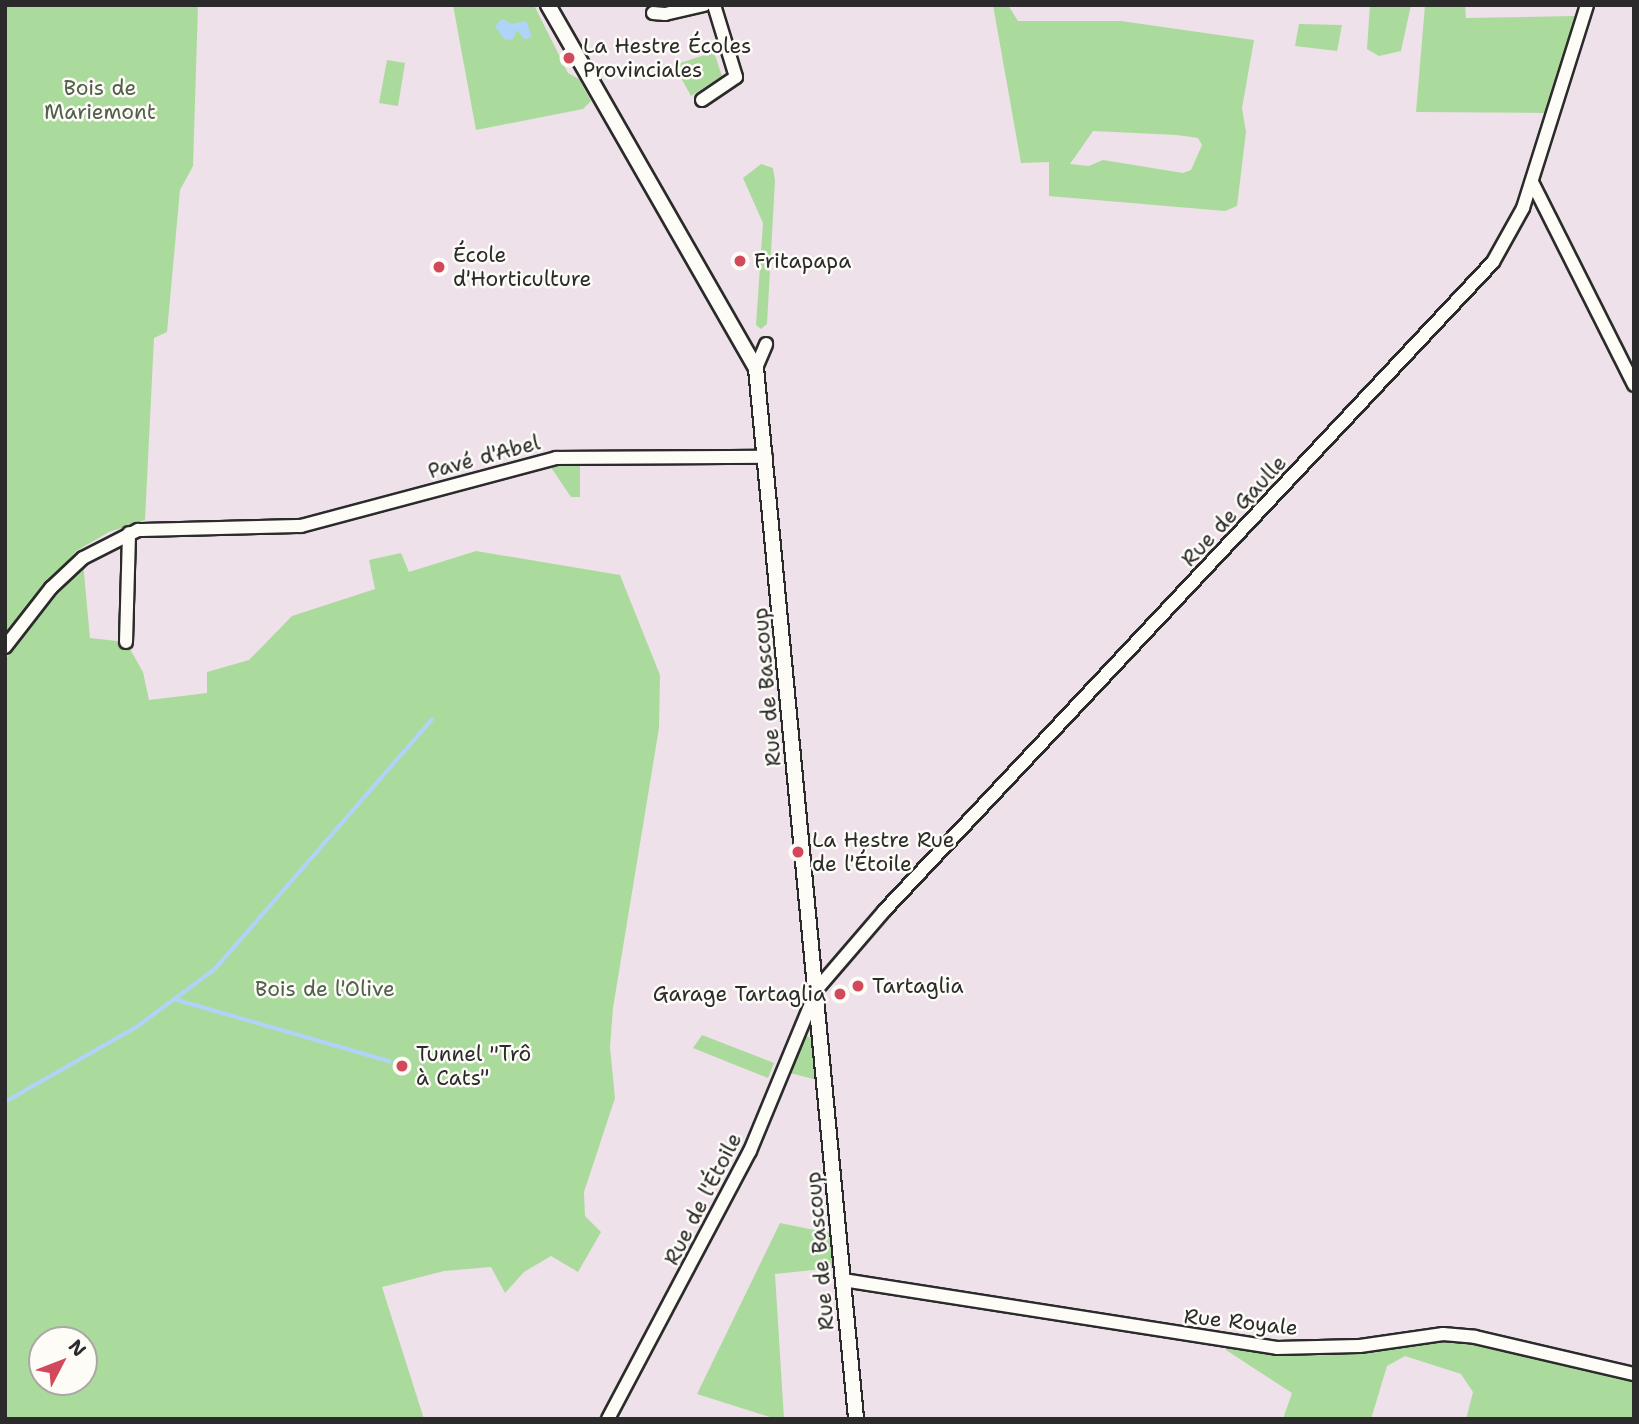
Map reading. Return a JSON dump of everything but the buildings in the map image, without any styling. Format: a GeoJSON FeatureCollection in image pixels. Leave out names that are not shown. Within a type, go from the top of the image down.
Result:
{"type":"FeatureCollection","features":[{"type":"Feature","properties":{"kind":"main road","name":"Rue de Bascoup"},"geometry":{"type":"LineString","coordinates":[[548,5],[756,368],[856,1419]]}},
{"type":"Feature","properties":{"kind":"street"},"geometry":{"type":"LineString","coordinates":[[653,13],[665,15],[704,5]]}},
{"type":"Feature","properties":{"kind":"street"},"geometry":{"type":"LineString","coordinates":[[702,100],[736,77],[714,5]]}},
{"type":"Feature","properties":{"kind":"street","name":"Rue de Gaulle"},"geometry":{"type":"LineString","coordinates":[[817,989],[884,911],[1472,286],[1508,240],[1532,181],[1587,5]]}},
{"type":"Feature","properties":{"kind":"street"},"geometry":{"type":"LineString","coordinates":[[1532,181],[1634,385]]}},
{"type":"Feature","properties":{"kind":"street"},"geometry":{"type":"LineString","coordinates":[[756,368],[766,344]]}},
{"type":"Feature","properties":{"kind":"street","name":"Pavé d'Abel"},"geometry":{"type":"LineString","coordinates":[[129,533],[300,526],[556,458],[766,457]]}},
{"type":"Feature","properties":{"kind":"street"},"geometry":{"type":"LineString","coordinates":[[126,642],[129,533]]}},
{"type":"Feature","properties":{"kind":"street"},"geometry":{"type":"LineString","coordinates":[[5,647],[51,588],[75,565],[129,533]]}},
{"type":"Feature","properties":{"kind":"street","name":"Rue de l'Étoile"},"geometry":{"type":"LineString","coordinates":[[608,1419],[750,1152],[817,989]]}},
{"type":"Feature","properties":{"kind":"street","name":"Rue Royale"},"geometry":{"type":"LineString","coordinates":[[843,1280],[1277,1348],[1360,1346],[1443,1334],[1475,1336],[1634,1374]]}},
{"type":"Feature","properties":{"kind":"green space","name":"Bois de Mariemont"},"geometry":{"type":"Polygon","coordinates":[[[5,5],[198,5],[193,166],[180,190],[167,332],[154,338],[145,520],[109,532],[76,551],[5,639],[5,5]]]}},
{"type":"Feature","properties":{"kind":"green space"},"geometry":{"type":"Polygon","coordinates":[[[453,5],[534,5],[568,73],[579,79],[591,101],[583,109],[476,130],[453,5]]]}},
{"type":"Feature","properties":{"kind":"green space"},"geometry":{"type":"Polygon","coordinates":[[[993,5],[1008,5],[1018,21],[1121,21],[1254,40],[1242,108],[1246,132],[1237,206],[1225,211],[1049,196],[1049,162],[1021,163],[993,5]],[[1093,131],[1070,164],[1089,166],[1103,160],[1183,173],[1191,170],[1202,145],[1198,138],[1093,131]]]}},
{"type":"Feature","properties":{"kind":"green space"},"geometry":{"type":"Polygon","coordinates":[[[1370,5],[1411,5],[1401,51],[1379,56],[1367,49],[1370,5]]]}},
{"type":"Feature","properties":{"kind":"green space"},"geometry":{"type":"Polygon","coordinates":[[[1425,5],[1465,5],[1466,18],[1575,16],[1546,113],[1416,112],[1425,5]]]}},
{"type":"Feature","properties":{"kind":"green space"},"geometry":{"type":"Polygon","coordinates":[[[1299,24],[1342,25],[1337,51],[1295,46],[1299,24]]]}},
{"type":"Feature","properties":{"kind":"green space"},"geometry":{"type":"Polygon","coordinates":[[[714,52],[722,76],[691,96],[674,65],[714,52]]]}},
{"type":"Feature","properties":{"kind":"green space"},"geometry":{"type":"Polygon","coordinates":[[[387,60],[405,63],[398,106],[379,103],[387,60]]]}},
{"type":"Feature","properties":{"kind":"green space"},"geometry":{"type":"Polygon","coordinates":[[[761,164],[773,168],[775,181],[767,324],[761,329],[756,325],[763,223],[743,178],[761,164]]]}},
{"type":"Feature","properties":{"kind":"green space"},"geometry":{"type":"Polygon","coordinates":[[[550,466],[580,466],[580,497],[571,497],[550,466]]]}},
{"type":"Feature","properties":{"kind":"green space","name":"Bois de l'Olive"},"geometry":{"type":"Polygon","coordinates":[[[476,551],[620,575],[660,675],[659,728],[613,1008],[610,1047],[615,1098],[584,1192],[585,1216],[601,1232],[578,1272],[551,1256],[524,1272],[505,1293],[491,1267],[444,1271],[382,1287],[424,1419],[5,1419],[5,660],[83,562],[90,638],[126,642],[143,672],[149,700],[207,693],[207,672],[249,660],[292,616],[375,589],[369,560],[401,553],[409,572],[476,551]]]}},
{"type":"Feature","properties":{"kind":"green space"},"geometry":{"type":"Polygon","coordinates":[[[702,1035],[774,1063],[768,1078],[693,1048],[702,1035]]]}},
{"type":"Feature","properties":{"kind":"green space"},"geometry":{"type":"Polygon","coordinates":[[[805,1036],[815,1039],[817,1080],[790,1073],[805,1036]]]}},
{"type":"Feature","properties":{"kind":"green space"},"geometry":{"type":"Polygon","coordinates":[[[780,1223],[839,1235],[842,1267],[775,1274],[784,1419],[776,1419],[697,1394],[780,1223]]]}},
{"type":"Feature","properties":{"kind":"green space"},"geometry":{"type":"Polygon","coordinates":[[[1443,1334],[1634,1374],[1634,1419],[1466,1419],[1473,1392],[1461,1374],[1405,1356],[1387,1366],[1371,1419],[1283,1419],[1292,1393],[1226,1350],[1224,1343],[1277,1348],[1443,1334]]]}},
{"type":"Feature","properties":{"kind":"water"},"geometry":{"type":"Polygon","coordinates":[[[502,19],[512,24],[526,21],[532,37],[524,39],[517,30],[513,39],[505,40],[495,26],[502,19]]]}},
{"type":"Feature","properties":{"kind":"waterway"},"geometry":{"type":"LineString","coordinates":[[5,1102],[138,1026],[215,969],[432,719]]}},
{"type":"Feature","properties":{"kind":"waterway"},"geometry":{"type":"LineString","coordinates":[[174,999],[389,1061]]}},
{"type":"Feature","properties":{"kind":"place","name":"La Hestre Écoles Provinciales"},"geometry":{"type":"Point","coordinates":[569,58]}},
{"type":"Feature","properties":{"kind":"place","name":"Fritapapa"},"geometry":{"type":"Point","coordinates":[740,261]}},
{"type":"Feature","properties":{"kind":"place","name":"École d'Horticulture"},"geometry":{"type":"Point","coordinates":[439,267]}},
{"type":"Feature","properties":{"kind":"place","name":"La Hestre Rue de l'Étoile"},"geometry":{"type":"Point","coordinates":[798,852]}},
{"type":"Feature","properties":{"kind":"place","name":"Tartaglia"},"geometry":{"type":"Point","coordinates":[858,986]}},
{"type":"Feature","properties":{"kind":"place","name":"Garage Tartaglia"},"geometry":{"type":"Point","coordinates":[840,994]}},
{"type":"Feature","properties":{"kind":"place","name":"Tunnel \"Trô à Cats\""},"geometry":{"type":"Point","coordinates":[402,1066]}}]}
